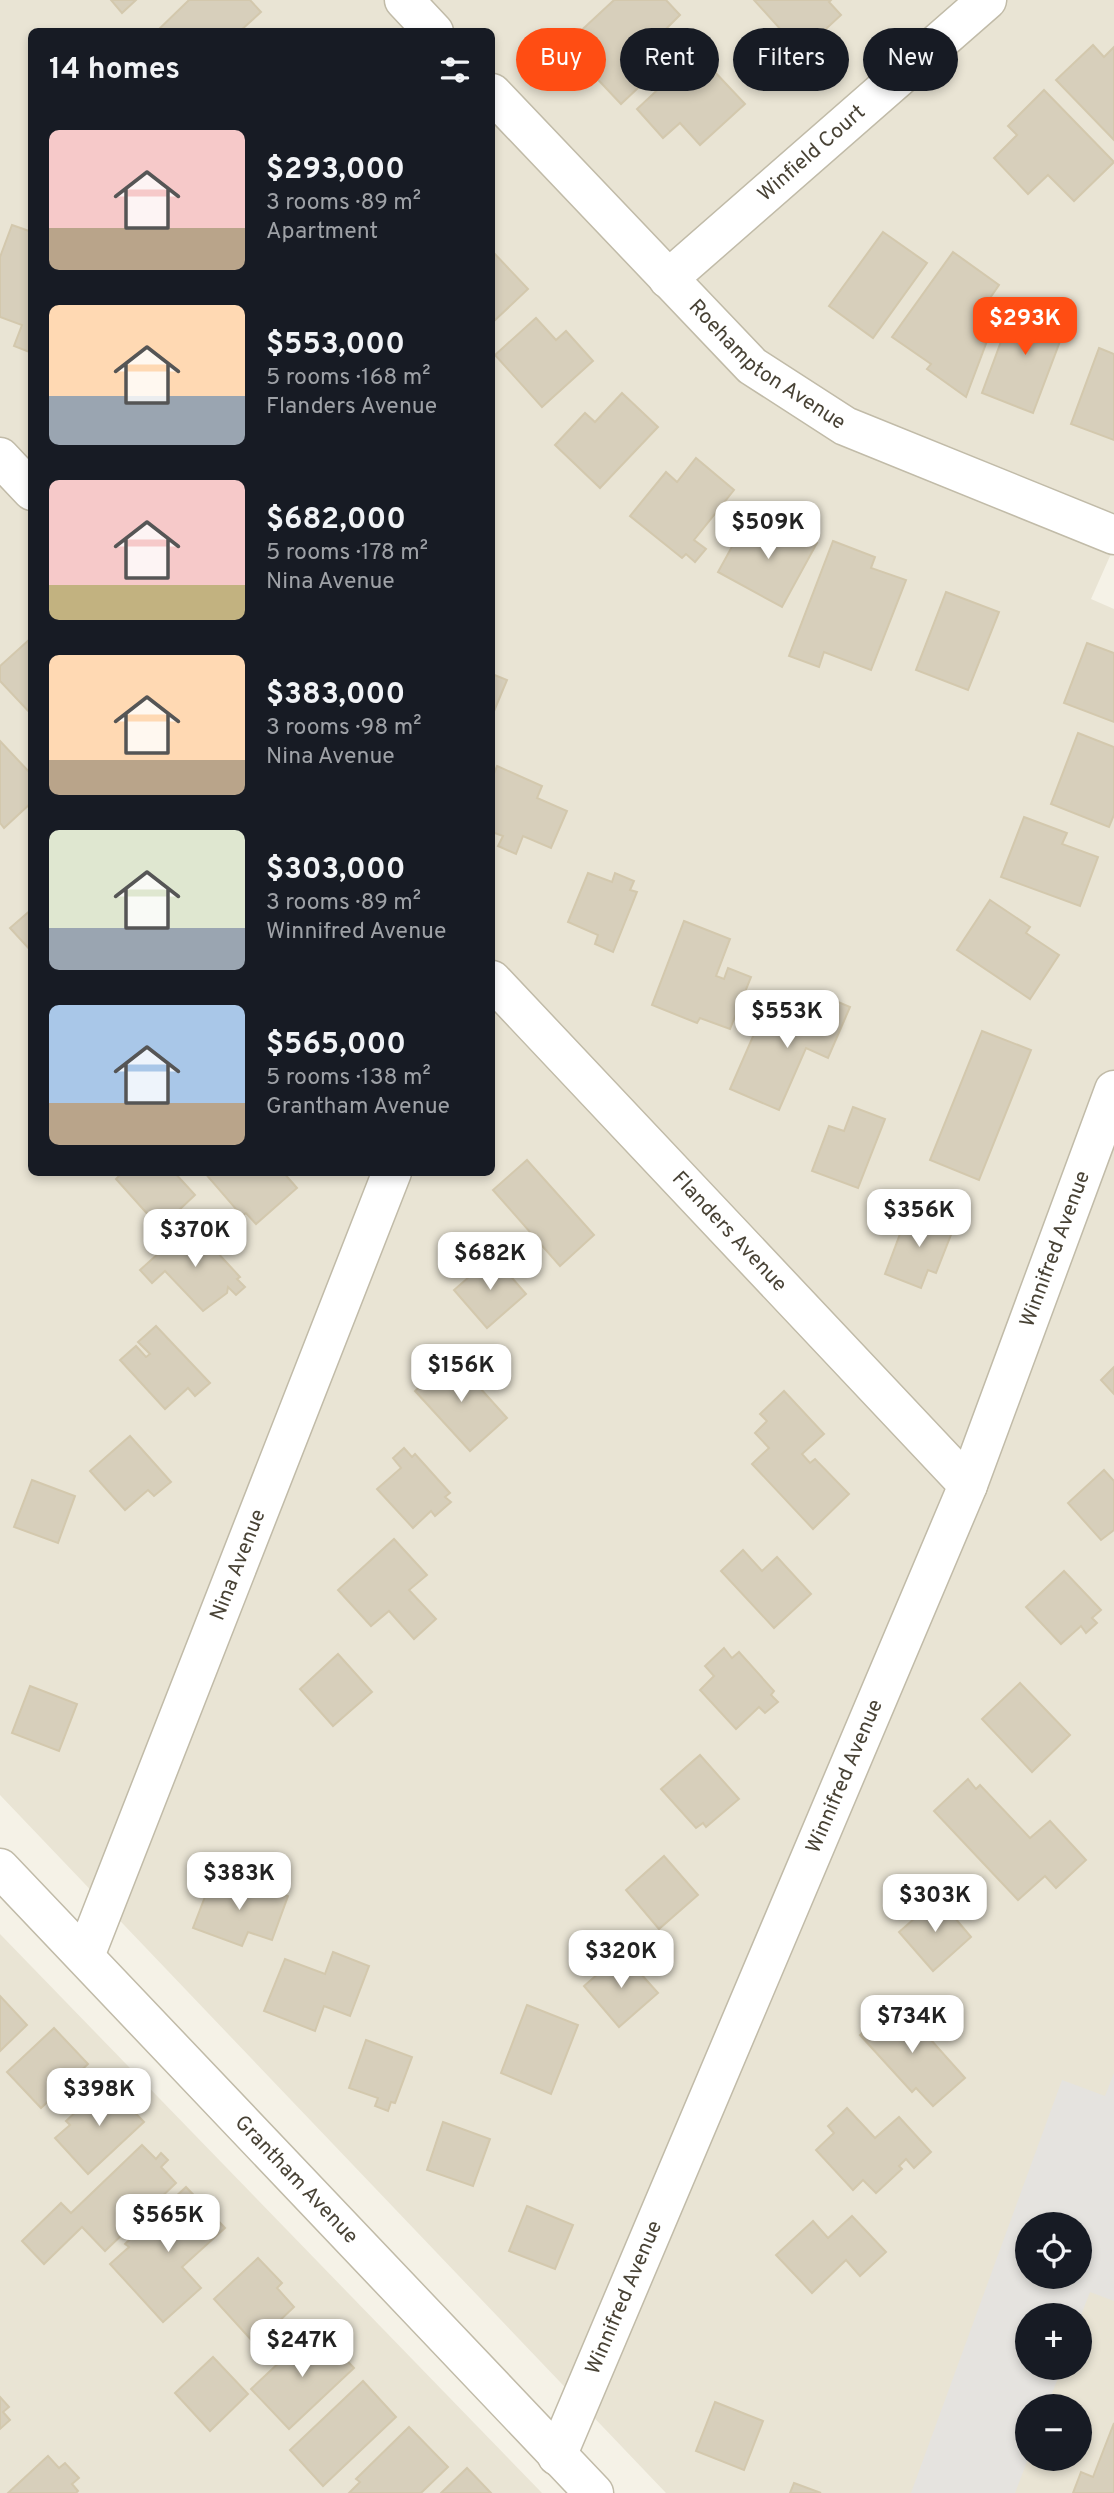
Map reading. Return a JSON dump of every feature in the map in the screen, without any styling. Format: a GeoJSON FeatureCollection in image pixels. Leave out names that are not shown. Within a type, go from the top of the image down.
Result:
{"type":"FeatureCollection","features":[{"type":"Feature","properties":{"kind":"street"},"geometry":{"type":"LineString","coordinates":[[404,0],[430,28]]}},
{"type":"Feature","properties":{"kind":"street","name":"Winfield Court"},"geometry":{"type":"LineString","coordinates":[[668,279],[987,0]]}},
{"type":"Feature","properties":{"kind":"street","name":"Roehampton Avenue"},"geometry":{"type":"LineString","coordinates":[[495,96],[752,366],[845,426],[1114,535]]}},
{"type":"Feature","properties":{"kind":"street"},"geometry":{"type":"LineString","coordinates":[[0,457],[28,487]]}},
{"type":"Feature","properties":{"kind":"street","name":"Flanders Avenue"},"geometry":{"type":"LineString","coordinates":[[495,983],[968,1485]]}},
{"type":"Feature","properties":{"kind":"street","name":"Winnifred Avenue"},"geometry":{"type":"LineString","coordinates":[[557,2456],[968,1485],[1114,1090]]}},
{"type":"Feature","properties":{"kind":"street","name":"Nina Avenue"},"geometry":{"type":"LineString","coordinates":[[85,1956],[391,1176]]}},
{"type":"Feature","properties":{"kind":"street","name":"Grantham Avenue"},"geometry":{"type":"LineString","coordinates":[[0,1868],[594,2493]]}},
{"type":"Feature","properties":{"kind":"shaded area"},"geometry":{"type":"Polygon","coordinates":[[[0,0],[1114,0],[1114,547],[1091,599],[1114,609],[1114,2493],[666,2493],[0,1795],[0,0]]]}},
{"type":"Feature","properties":{"kind":"shaded area"},"geometry":{"type":"Polygon","coordinates":[[[0,1934],[542,2493],[0,2493],[0,1934]]]}},
{"type":"Feature","properties":{"kind":"shaded area"},"geometry":{"type":"Polygon","coordinates":[[[1114,2073],[1114,2301],[1090,2292],[1086,2303],[1015,2303],[1015,2380],[1057,2380],[1052,2394],[1015,2394],[1015,2471],[1023,2471],[1015,2493],[911,2493],[1062,2080],[1105,2096],[1114,2073]]]}},
{"type":"Feature","properties":{"kind":"building"},"geometry":{"type":"Polygon","coordinates":[[[111,0],[136,0],[122,13],[111,0]]]}},
{"type":"Feature","properties":{"kind":"building"},"geometry":{"type":"Polygon","coordinates":[[[189,0],[250,0],[261,12],[243,28],[160,28],[189,0]]]}},
{"type":"Feature","properties":{"kind":"building"},"geometry":{"type":"Polygon","coordinates":[[[614,0],[666,0],[680,15],[667,28],[620,28],[620,91],[635,91],[621,104],[606,88],[606,28],[584,28],[614,0]]]}},
{"type":"Feature","properties":{"kind":"building"},"geometry":{"type":"Polygon","coordinates":[[[754,0],[831,0],[829,2],[841,15],[827,28],[779,28],[754,0]]]}},
{"type":"Feature","properties":{"kind":"building"},"geometry":{"type":"Polygon","coordinates":[[[1093,45],[1104,57],[1114,47],[1114,140],[1056,80],[1093,45]]]}},
{"type":"Feature","properties":{"kind":"building"},"geometry":{"type":"Polygon","coordinates":[[[719,76],[745,104],[700,145],[680,123],[663,138],[637,109],[656,91],[719,91],[719,76]]]}},
{"type":"Feature","properties":{"kind":"building"},"geometry":{"type":"Polygon","coordinates":[[[1044,90],[1114,162],[1074,201],[1048,175],[1028,194],[994,158],[1017,135],[1008,126],[1044,90]]]}},
{"type":"Feature","properties":{"kind":"building"},"geometry":{"type":"Polygon","coordinates":[[[12,225],[28,231],[28,351],[14,346],[22,325],[0,317],[0,257],[12,225]]]}},
{"type":"Feature","properties":{"kind":"building"},"geometry":{"type":"Polygon","coordinates":[[[883,232],[927,263],[873,338],[829,306],[883,232]]]}},
{"type":"Feature","properties":{"kind":"building"},"geometry":{"type":"Polygon","coordinates":[[[953,252],[999,285],[988,301],[999,309],[966,397],[927,369],[931,364],[892,337],[953,252]]]}},
{"type":"Feature","properties":{"kind":"building"},"geometry":{"type":"Polygon","coordinates":[[[495,254],[528,289],[495,320],[495,254]]]}},
{"type":"Feature","properties":{"kind":"building"},"geometry":{"type":"Polygon","coordinates":[[[1016,301],[1068,320],[1033,413],[982,393],[1016,301]]]}},
{"type":"Feature","properties":{"kind":"building"},"geometry":{"type":"Polygon","coordinates":[[[536,318],[556,340],[566,331],[593,361],[542,407],[495,355],[536,318]]]}},
{"type":"Feature","properties":{"kind":"building"},"geometry":{"type":"Polygon","coordinates":[[[1099,348],[1114,354],[1114,440],[1071,424],[1099,348]]]}},
{"type":"Feature","properties":{"kind":"building"},"geometry":{"type":"Polygon","coordinates":[[[622,393],[658,427],[600,488],[555,445],[585,413],[595,422],[622,393]]]}},
{"type":"Feature","properties":{"kind":"building"},"geometry":{"type":"Polygon","coordinates":[[[696,458],[734,490],[694,540],[706,549],[695,562],[686,554],[682,558],[630,516],[666,472],[677,482],[696,458]]]}},
{"type":"Feature","properties":{"kind":"building"},"geometry":{"type":"Polygon","coordinates":[[[780,522],[817,543],[782,607],[718,572],[745,523],[771,536],[780,522]]]}},
{"type":"Feature","properties":{"kind":"building"},"geometry":{"type":"Polygon","coordinates":[[[833,541],[875,557],[871,568],[906,580],[871,670],[824,652],[819,667],[789,656],[833,541]]]}},
{"type":"Feature","properties":{"kind":"building"},"geometry":{"type":"Polygon","coordinates":[[[946,592],[999,612],[968,690],[916,670],[946,592]]]}},
{"type":"Feature","properties":{"kind":"building"},"geometry":{"type":"Polygon","coordinates":[[[28,641],[28,711],[0,681],[0,666],[28,641]]]}},
{"type":"Feature","properties":{"kind":"building"},"geometry":{"type":"Polygon","coordinates":[[[1087,643],[1114,653],[1114,722],[1064,703],[1087,643]]]}},
{"type":"Feature","properties":{"kind":"building"},"geometry":{"type":"Polygon","coordinates":[[[495,675],[507,680],[495,709],[495,675]]]}},
{"type":"Feature","properties":{"kind":"building"},"geometry":{"type":"Polygon","coordinates":[[[1078,733],[1114,747],[1114,815],[1109,827],[1051,804],[1078,733]]]}},
{"type":"Feature","properties":{"kind":"building"},"geometry":{"type":"Polygon","coordinates":[[[0,741],[28,771],[28,806],[4,828],[0,823],[0,741]]]}},
{"type":"Feature","properties":{"kind":"building"},"geometry":{"type":"Polygon","coordinates":[[[497,766],[542,786],[537,798],[567,811],[551,848],[523,836],[516,854],[498,846],[503,836],[495,833],[497,766]]]}},
{"type":"Feature","properties":{"kind":"building"},"geometry":{"type":"Polygon","coordinates":[[[1024,817],[1067,833],[1062,844],[1098,857],[1080,906],[1001,877],[1024,817]]]}},
{"type":"Feature","properties":{"kind":"building"},"geometry":{"type":"Polygon","coordinates":[[[588,873],[612,882],[615,873],[634,881],[630,890],[637,892],[613,952],[595,944],[598,935],[568,922],[588,873]]]}},
{"type":"Feature","properties":{"kind":"building"},"geometry":{"type":"Polygon","coordinates":[[[990,900],[1030,927],[1026,933],[1059,955],[1030,999],[957,950],[990,900]]]}},
{"type":"Feature","properties":{"kind":"building"},"geometry":{"type":"Polygon","coordinates":[[[28,912],[28,948],[10,928],[28,912]]]}},
{"type":"Feature","properties":{"kind":"building"},"geometry":{"type":"Polygon","coordinates":[[[684,921],[730,939],[716,976],[724,979],[728,968],[751,977],[730,1029],[700,1018],[697,1023],[652,1005],[684,921]]]}},
{"type":"Feature","properties":{"kind":"building"},"geometry":{"type":"Polygon","coordinates":[[[817,993],[850,1007],[828,1058],[806,1048],[779,1110],[730,1089],[765,1009],[802,1025],[817,993]]]}},
{"type":"Feature","properties":{"kind":"building"},"geometry":{"type":"Polygon","coordinates":[[[982,1031],[1031,1050],[979,1180],[930,1160],[982,1031]]]}},
{"type":"Feature","properties":{"kind":"building"},"geometry":{"type":"Polygon","coordinates":[[[853,1107],[885,1119],[858,1188],[812,1171],[829,1126],[844,1131],[853,1107]]]}},
{"type":"Feature","properties":{"kind":"building"},"geometry":{"type":"Polygon","coordinates":[[[527,1160],[594,1235],[560,1266],[493,1190],[527,1160]]]}},
{"type":"Feature","properties":{"kind":"building"},"geometry":{"type":"Polygon","coordinates":[[[119,1176],[178,1176],[195,1195],[160,1228],[116,1179],[119,1176]]]}},
{"type":"Feature","properties":{"kind":"building"},"geometry":{"type":"Polygon","coordinates":[[[207,1176],[286,1176],[297,1188],[256,1224],[246,1213],[242,1216],[207,1176]]]}},
{"type":"Feature","properties":{"kind":"building"},"geometry":{"type":"Polygon","coordinates":[[[909,1210],[954,1227],[936,1273],[928,1270],[921,1288],[885,1274],[909,1210]]]}},
{"type":"Feature","properties":{"kind":"building"},"geometry":{"type":"Polygon","coordinates":[[[191,1224],[240,1277],[237,1279],[245,1287],[236,1295],[228,1287],[227,1293],[203,1311],[165,1271],[152,1283],[140,1270],[191,1224]]]}},
{"type":"Feature","properties":{"kind":"building"},"geometry":{"type":"Polygon","coordinates":[[[493,1256],[526,1294],[487,1328],[454,1290],[493,1256]]]}},
{"type":"Feature","properties":{"kind":"building"},"geometry":{"type":"Polygon","coordinates":[[[156,1326],[210,1383],[195,1396],[188,1388],[165,1409],[120,1360],[136,1346],[146,1357],[150,1354],[138,1342],[156,1326]]]}},
{"type":"Feature","properties":{"kind":"building"},"geometry":{"type":"Polygon","coordinates":[[[452,1357],[507,1418],[470,1451],[415,1391],[452,1357]]]}},
{"type":"Feature","properties":{"kind":"building"},"geometry":{"type":"Polygon","coordinates":[[[1114,1367],[1114,1394],[1101,1380],[1114,1367]]]}},
{"type":"Feature","properties":{"kind":"building"},"geometry":{"type":"Polygon","coordinates":[[[784,1391],[824,1434],[802,1454],[810,1463],[815,1459],[849,1494],[813,1529],[752,1464],[769,1448],[755,1433],[767,1421],[760,1414],[784,1391]]]}},
{"type":"Feature","properties":{"kind":"building"},"geometry":{"type":"Polygon","coordinates":[[[130,1436],[171,1482],[154,1496],[148,1490],[125,1510],[90,1471],[130,1436]]]}},
{"type":"Feature","properties":{"kind":"building"},"geometry":{"type":"Polygon","coordinates":[[[404,1448],[412,1457],[415,1454],[450,1493],[445,1497],[451,1502],[435,1516],[431,1511],[413,1528],[377,1489],[401,1468],[393,1458],[404,1448]]]}},
{"type":"Feature","properties":{"kind":"building"},"geometry":{"type":"Polygon","coordinates":[[[1104,1470],[1114,1481],[1114,1530],[1101,1540],[1068,1503],[1104,1470]]]}},
{"type":"Feature","properties":{"kind":"building"},"geometry":{"type":"Polygon","coordinates":[[[32,1480],[75,1496],[58,1543],[14,1527],[32,1480]]]}},
{"type":"Feature","properties":{"kind":"building"},"geometry":{"type":"Polygon","coordinates":[[[394,1539],[427,1575],[409,1590],[436,1619],[414,1639],[389,1611],[371,1626],[338,1590],[394,1539]]]}},
{"type":"Feature","properties":{"kind":"building"},"geometry":{"type":"Polygon","coordinates":[[[743,1550],[762,1571],[777,1557],[811,1594],[774,1628],[721,1571],[743,1550]]]}},
{"type":"Feature","properties":{"kind":"building"},"geometry":{"type":"Polygon","coordinates":[[[1064,1571],[1101,1610],[1092,1618],[1097,1623],[1086,1633],[1081,1626],[1061,1644],[1026,1607],[1064,1571]]]}},
{"type":"Feature","properties":{"kind":"building"},"geometry":{"type":"Polygon","coordinates":[[[724,1648],[732,1658],[739,1652],[774,1691],[771,1695],[778,1702],[765,1713],[759,1707],[736,1729],[700,1690],[714,1676],[705,1666],[724,1648]]]}},
{"type":"Feature","properties":{"kind":"building"},"geometry":{"type":"Polygon","coordinates":[[[338,1654],[372,1692],[333,1726],[300,1689],[338,1654]]]}},
{"type":"Feature","properties":{"kind":"building"},"geometry":{"type":"Polygon","coordinates":[[[1020,1683],[1070,1735],[1032,1772],[982,1719],[1020,1683]]]}},
{"type":"Feature","properties":{"kind":"building"},"geometry":{"type":"Polygon","coordinates":[[[30,1686],[77,1704],[59,1751],[12,1733],[30,1686]]]}},
{"type":"Feature","properties":{"kind":"building"},"geometry":{"type":"Polygon","coordinates":[[[700,1755],[739,1799],[706,1827],[703,1823],[696,1828],[661,1789],[700,1755]]]}},
{"type":"Feature","properties":{"kind":"building"},"geometry":{"type":"Polygon","coordinates":[[[968,1779],[976,1789],[980,1785],[1030,1838],[1050,1821],[1086,1860],[1056,1888],[1045,1876],[1018,1900],[934,1811],[968,1779]]]}},
{"type":"Feature","properties":{"kind":"building"},"geometry":{"type":"Polygon","coordinates":[[[664,1856],[698,1895],[659,1929],[626,1890],[664,1856]]]}},
{"type":"Feature","properties":{"kind":"building"},"geometry":{"type":"Polygon","coordinates":[[[213,1876],[261,1894],[263,1887],[288,1896],[272,1940],[248,1932],[242,1946],[193,1928],[213,1876]]]}},
{"type":"Feature","properties":{"kind":"building"},"geometry":{"type":"Polygon","coordinates":[[[938,1898],[971,1937],[933,1971],[899,1932],[938,1898]]]}},
{"type":"Feature","properties":{"kind":"building"},"geometry":{"type":"Polygon","coordinates":[[[333,1952],[369,1966],[350,2016],[324,2006],[315,2031],[264,2011],[285,1959],[325,1974],[333,1952]]]}},
{"type":"Feature","properties":{"kind":"building"},"geometry":{"type":"Polygon","coordinates":[[[622,1953],[658,1993],[619,2027],[584,1986],[622,1953]]]}},
{"type":"Feature","properties":{"kind":"building"},"geometry":{"type":"Polygon","coordinates":[[[0,1996],[27,2025],[0,2051],[0,1996]]]}},
{"type":"Feature","properties":{"kind":"building"},"geometry":{"type":"Polygon","coordinates":[[[897,2002],[965,2078],[933,2106],[916,2088],[912,2092],[860,2035],[897,2002]]]}},
{"type":"Feature","properties":{"kind":"building"},"geometry":{"type":"Polygon","coordinates":[[[527,2005],[578,2025],[551,2094],[501,2073],[527,2005]]]}},
{"type":"Feature","properties":{"kind":"building"},"geometry":{"type":"Polygon","coordinates":[[[54,2028],[88,2064],[41,2108],[7,2072],[54,2028]]]}},
{"type":"Feature","properties":{"kind":"building"},"geometry":{"type":"Polygon","coordinates":[[[366,2040],[412,2057],[395,2103],[391,2102],[388,2111],[375,2106],[378,2098],[349,2088],[366,2040]]]}},
{"type":"Feature","properties":{"kind":"building"},"geometry":{"type":"Polygon","coordinates":[[[106,2084],[111,2089],[117,2084],[124,2092],[120,2097],[144,2122],[88,2174],[55,2138],[70,2125],[66,2121],[106,2084]]]}},
{"type":"Feature","properties":{"kind":"building"},"geometry":{"type":"Polygon","coordinates":[[[847,2108],[875,2138],[899,2117],[931,2152],[914,2168],[906,2159],[899,2166],[902,2169],[876,2193],[863,2180],[853,2190],[816,2150],[834,2133],[828,2126],[847,2108]]]}},
{"type":"Feature","properties":{"kind":"building"},"geometry":{"type":"Polygon","coordinates":[[[443,2122],[490,2139],[473,2186],[427,2170],[443,2122]]]}},
{"type":"Feature","properties":{"kind":"building"},"geometry":{"type":"Polygon","coordinates":[[[142,2145],[156,2159],[161,2153],[168,2160],[161,2167],[176,2183],[105,2251],[82,2227],[44,2264],[22,2241],[61,2203],[71,2213],[142,2145]]]}},
{"type":"Feature","properties":{"kind":"building"},"geometry":{"type":"Polygon","coordinates":[[[186,2187],[225,2228],[182,2267],[201,2288],[163,2322],[110,2264],[129,2247],[125,2244],[186,2187]]]}},
{"type":"Feature","properties":{"kind":"building"},"geometry":{"type":"Polygon","coordinates":[[[527,2206],[573,2225],[555,2269],[509,2251],[527,2206]]]}},
{"type":"Feature","properties":{"kind":"building"},"geometry":{"type":"Polygon","coordinates":[[[852,2216],[886,2252],[860,2276],[846,2260],[812,2293],[776,2255],[813,2221],[828,2238],[852,2216]]]}},
{"type":"Feature","properties":{"kind":"building"},"geometry":{"type":"Polygon","coordinates":[[[258,2258],[282,2283],[277,2288],[294,2307],[255,2344],[214,2299],[258,2258]]]}},
{"type":"Feature","properties":{"kind":"building"},"geometry":{"type":"Polygon","coordinates":[[[316,2328],[354,2368],[289,2429],[251,2389],[316,2328]]]}},
{"type":"Feature","properties":{"kind":"building"},"geometry":{"type":"Polygon","coordinates":[[[213,2357],[248,2394],[210,2431],[175,2393],[213,2357]]]}},
{"type":"Feature","properties":{"kind":"building"},"geometry":{"type":"Polygon","coordinates":[[[363,2381],[396,2417],[323,2486],[290,2450],[363,2381]]]}},
{"type":"Feature","properties":{"kind":"building"},"geometry":{"type":"Polygon","coordinates":[[[0,2397],[9,2407],[3,2412],[10,2420],[0,2429],[0,2397]]]}},
{"type":"Feature","properties":{"kind":"building"},"geometry":{"type":"Polygon","coordinates":[[[715,2402],[763,2421],[744,2470],[696,2451],[715,2402]]]}},
{"type":"Feature","properties":{"kind":"building"},"geometry":{"type":"Polygon","coordinates":[[[1114,2423],[1114,2493],[1073,2493],[1081,2472],[1093,2477],[1114,2423]]]}},
{"type":"Feature","properties":{"kind":"building"},"geometry":{"type":"Polygon","coordinates":[[[409,2427],[448,2467],[421,2493],[349,2493],[360,2482],[356,2479],[409,2427]]]}},
{"type":"Feature","properties":{"kind":"building"},"geometry":{"type":"Polygon","coordinates":[[[48,2456],[59,2468],[65,2463],[79,2478],[72,2484],[78,2491],[76,2493],[8,2493],[48,2456]]]}},
{"type":"Feature","properties":{"kind":"building"},"geometry":{"type":"Polygon","coordinates":[[[467,2468],[491,2493],[441,2493],[467,2468]]]}},
{"type":"Feature","properties":{"kind":"building"},"geometry":{"type":"Polygon","coordinates":[[[794,2483],[821,2493],[790,2493],[794,2483]]]}}]}
